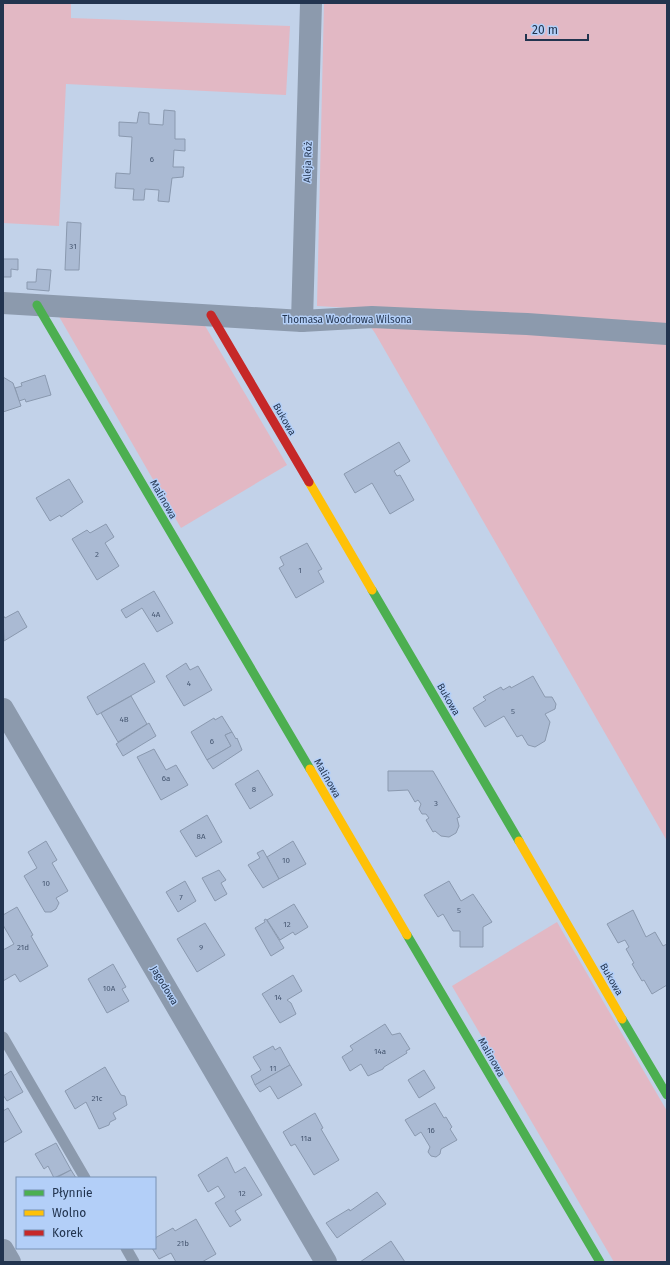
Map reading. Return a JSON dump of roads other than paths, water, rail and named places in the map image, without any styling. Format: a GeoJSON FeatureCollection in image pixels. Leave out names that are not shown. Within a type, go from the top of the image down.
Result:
{"type":"FeatureCollection","features":[{"type":"Feature","properties":{"kind":"street","name":"Aleja Róż"},"geometry":{"type":"LineString","coordinates":[[302,321],[311,3]]}},
{"type":"Feature","properties":{"kind":"street","name":"Thomasa Woodrowa Wilsona"},"geometry":{"type":"LineString","coordinates":[[3,303],[302,321],[372,317],[527,324],[667,334]]}},
{"type":"Feature","properties":{"kind":"street","name":"Malinowa"},"geometry":{"type":"LineString","coordinates":[[37,305],[600,1262]]}},
{"type":"Feature","properties":{"kind":"street","name":"Bukowa"},"geometry":{"type":"LineString","coordinates":[[211,315],[667,1094]]}},
{"type":"Feature","properties":{"kind":"street","name":"Jagodowa"},"geometry":{"type":"LineString","coordinates":[[3,709],[326,1262]]}},
{"type":"Feature","properties":{"kind":"street"},"geometry":{"type":"LineString","coordinates":[[3,1250],[10,1262]]}},
{"type":"Feature","properties":{"kind":"lane"},"geometry":{"type":"LineString","coordinates":[[3,1037],[84,1177]]}},
{"type":"Feature","properties":{"kind":"lane"},"geometry":{"type":"LineString","coordinates":[[127,1249],[134,1262]]}}]}
